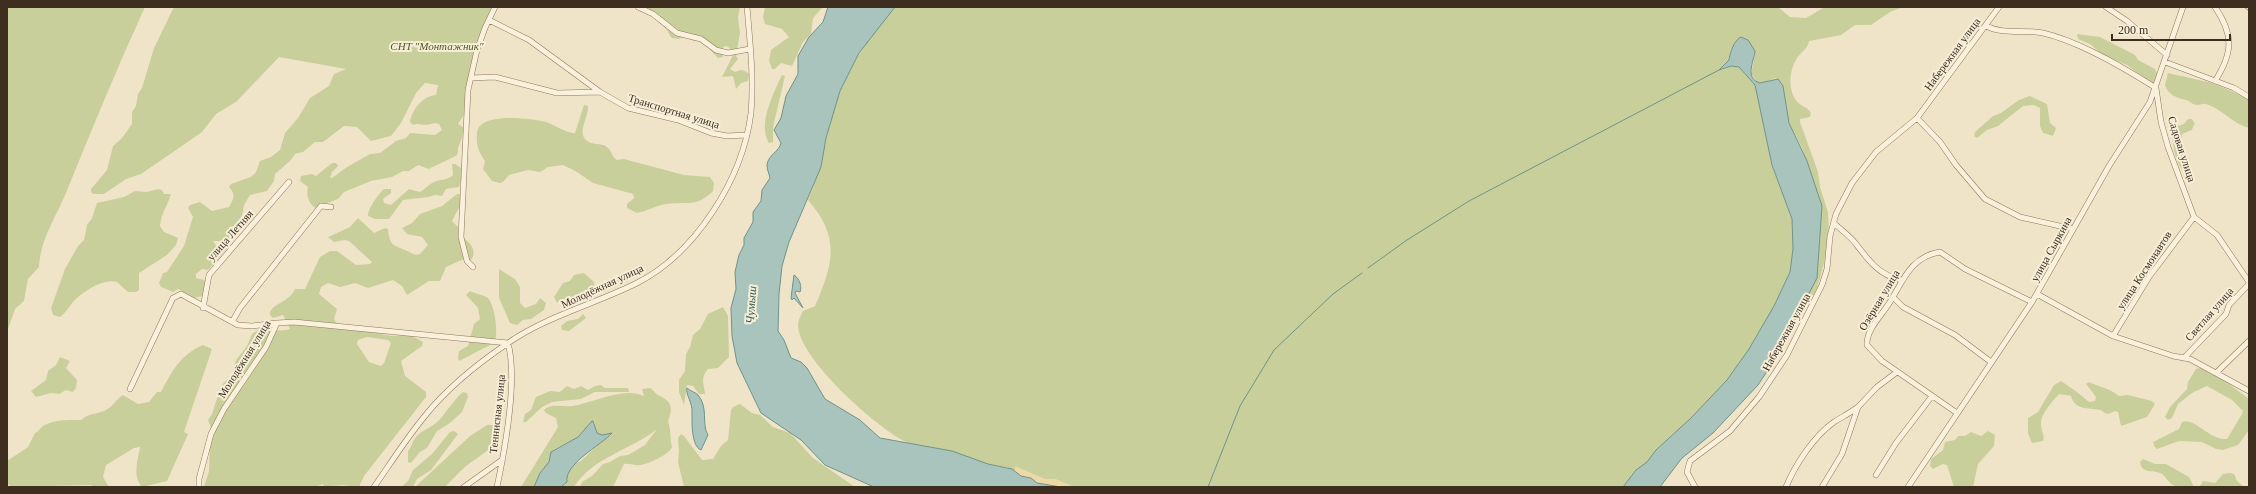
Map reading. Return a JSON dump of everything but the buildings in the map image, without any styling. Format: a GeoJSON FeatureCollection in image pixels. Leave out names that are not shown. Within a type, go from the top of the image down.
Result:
{"type":"FeatureCollection","features":[{"type":"Feature","properties":{"kind":"street"},"geometry":{"type":"LineString","coordinates":[[473,267],[467,261],[461,237],[465,128],[471,78],[477,50],[495,7]]}},
{"type":"Feature","properties":{"kind":"street"},"geometry":{"type":"LineString","coordinates":[[638,7],[653,14],[677,33],[701,39],[716,50],[728,54],[750,49]]}},
{"type":"Feature","properties":{"kind":"street","name":"Молодёжная улица"},"geometry":{"type":"LineString","coordinates":[[374,487],[424,417],[444,395],[508,343],[543,323],[637,282],[670,261],[690,241],[710,214],[735,169],[746,135],[751,111],[748,7]]}},
{"type":"Feature","properties":{"kind":"street","name":"Набережная улица"},"geometry":{"type":"LineString","coordinates":[[1695,487],[1687,472],[1690,461],[1730,431],[1758,397],[1787,355],[1825,277],[1834,223],[1852,183],[1869,161],[1885,144],[1917,118],[1999,7]]}},
{"type":"Feature","properties":{"kind":"street"},"geometry":{"type":"LineString","coordinates":[[2106,7],[2127,21],[2167,55]]}},
{"type":"Feature","properties":{"kind":"street","name":"улица Сыркина"},"geometry":{"type":"LineString","coordinates":[[1908,487],[2032,302],[2109,166],[2142,116],[2156,88],[2183,7]]}},
{"type":"Feature","properties":{"kind":"street"},"geometry":{"type":"LineString","coordinates":[[2215,7],[2226,24],[2230,45],[2222,70],[2215,81]]}},
{"type":"Feature","properties":{"kind":"street","name":"Транспортная улица"},"geometry":{"type":"LineString","coordinates":[[489,20],[529,40],[600,92],[628,108],[678,120],[711,134],[727,136],[746,135]]}},
{"type":"Feature","properties":{"kind":"street"},"geometry":{"type":"LineString","coordinates":[[1986,26],[2005,31],[2042,33],[2062,39],[2126,70],[2156,88]]}},
{"type":"Feature","properties":{"kind":"street"},"geometry":{"type":"LineString","coordinates":[[2165,62],[2234,88],[2249,97]]}},
{"type":"Feature","properties":{"kind":"street"},"geometry":{"type":"LineString","coordinates":[[471,78],[495,77],[557,93],[600,92]]}},
{"type":"Feature","properties":{"kind":"street","name":"Садовая улица"},"geometry":{"type":"LineString","coordinates":[[2156,88],[2161,122],[2168,147],[2194,216],[2217,235],[2249,283]]}},
{"type":"Feature","properties":{"kind":"street"},"geometry":{"type":"LineString","coordinates":[[1917,118],[1940,142],[1960,171],[1985,198],[2020,217],[2073,229]]}},
{"type":"Feature","properties":{"kind":"street","name":"улица Летняя"},"geometry":{"type":"LineString","coordinates":[[204,308],[209,275],[289,182]]}},
{"type":"Feature","properties":{"kind":"street"},"geometry":{"type":"LineString","coordinates":[[232,322],[240,308],[321,206],[331,207]]}},
{"type":"Feature","properties":{"kind":"street","name":"улица Космонавтов"},"geometry":{"type":"LineString","coordinates":[[2113,336],[2149,277],[2194,216]]}},
{"type":"Feature","properties":{"kind":"street"},"geometry":{"type":"LineString","coordinates":[[1834,223],[1856,244],[1875,268],[1890,277],[1901,280]]}},
{"type":"Feature","properties":{"kind":"street","name":"Озёрная улица"},"geometry":{"type":"LineString","coordinates":[[1957,413],[1882,361],[1866,346],[1870,332],[1893,297],[1901,280],[1918,263],[1934,253],[1940,252],[1965,269],[2032,302]]}},
{"type":"Feature","properties":{"kind":"street","name":"Светлая улица"},"geometry":{"type":"LineString","coordinates":[[2184,358],[2226,314],[2229,306],[2249,283]]}},
{"type":"Feature","properties":{"kind":"street"},"geometry":{"type":"LineString","coordinates":[[130,389],[174,298],[181,294],[204,308],[238,325],[252,326],[277,323]]}},
{"type":"Feature","properties":{"kind":"street"},"geometry":{"type":"LineString","coordinates":[[2037,294],[2113,336],[2190,359],[2249,391]]}},
{"type":"Feature","properties":{"kind":"street"},"geometry":{"type":"LineString","coordinates":[[1893,297],[1903,307],[1955,335],[1991,362]]}},
{"type":"Feature","properties":{"kind":"street","name":"Молодёжная улица"},"geometry":{"type":"LineString","coordinates":[[199,487],[198,479],[210,434],[224,409],[266,347],[277,323],[338,325],[374,331],[508,343]]}},
{"type":"Feature","properties":{"kind":"street"},"geometry":{"type":"LineString","coordinates":[[2216,373],[2249,341]]}},
{"type":"Feature","properties":{"kind":"street","name":"Теннисная улица"},"geometry":{"type":"LineString","coordinates":[[497,487],[502,460],[512,374],[508,343]]}},
{"type":"Feature","properties":{"kind":"street"},"geometry":{"type":"LineString","coordinates":[[1786,487],[1793,471],[1804,454],[1826,429],[1858,408],[1877,387],[1897,372]]}},
{"type":"Feature","properties":{"kind":"street"},"geometry":{"type":"LineString","coordinates":[[1876,475],[1896,443],[1932,396]]}},
{"type":"Feature","properties":{"kind":"street"},"geometry":{"type":"LineString","coordinates":[[1822,487],[1842,454],[1858,408]]}},
{"type":"Feature","properties":{"kind":"street"},"geometry":{"type":"LineString","coordinates":[[464,487],[502,460]]}},
{"type":"Feature","properties":{"kind":"green space"},"geometry":{"type":"Polygon","coordinates":[[[7,7],[145,7],[104,100],[66,193],[45,238],[39,267],[28,279],[24,301],[15,309],[7,332],[7,7]]]}},
{"type":"Feature","properties":{"kind":"green space","name":"СНТ \"Монтажник\""},"geometry":{"type":"Polygon","coordinates":[[[174,7],[495,7],[485,28],[468,90],[465,90],[465,113],[458,124],[463,127],[463,132],[458,146],[457,155],[429,169],[418,165],[409,171],[403,171],[392,177],[371,181],[344,192],[338,199],[315,208],[308,198],[308,187],[300,181],[301,176],[312,174],[316,176],[332,163],[336,163],[338,166],[332,172],[330,178],[332,178],[347,167],[370,154],[380,153],[396,141],[406,138],[410,133],[435,135],[442,130],[437,123],[413,125],[410,122],[413,112],[419,104],[427,98],[436,95],[438,85],[425,83],[416,93],[401,123],[391,136],[371,141],[357,127],[344,126],[323,142],[315,142],[303,152],[295,154],[291,160],[275,174],[274,181],[267,191],[250,195],[244,205],[242,216],[234,226],[235,234],[233,237],[226,241],[213,241],[217,247],[229,246],[208,270],[202,269],[196,274],[196,278],[204,280],[209,286],[203,296],[195,298],[178,289],[173,292],[161,287],[159,283],[163,273],[167,272],[184,246],[193,217],[188,208],[190,205],[200,202],[212,211],[229,207],[234,197],[233,192],[229,187],[231,184],[251,177],[256,172],[260,161],[271,157],[280,150],[285,133],[298,118],[310,98],[329,86],[334,74],[346,69],[279,57],[236,102],[216,114],[202,132],[141,174],[126,179],[104,194],[93,194],[91,189],[107,170],[113,146],[122,138],[132,124],[132,112],[136,106],[138,94],[142,88],[154,48],[174,7]]]}},
{"type":"Feature","properties":{"kind":"green space"},"geometry":{"type":"Polygon","coordinates":[[[649,7],[740,7],[738,18],[740,33],[736,56],[738,59],[730,69],[735,72],[744,70],[749,74],[748,81],[741,83],[736,89],[733,76],[722,77],[734,52],[727,46],[723,47],[723,57],[718,58],[700,39],[694,41],[684,37],[678,39],[672,38],[667,30],[653,17],[649,11],[649,7]]]}},
{"type":"Feature","properties":{"kind":"green space"},"geometry":{"type":"Polygon","coordinates":[[[765,7],[823,7],[813,18],[811,34],[803,42],[792,66],[781,63],[775,69],[772,69],[769,61],[771,50],[789,37],[782,29],[765,24],[763,17],[765,7]]]}},
{"type":"Feature","properties":{"kind":"green space"},"geometry":{"type":"Polygon","coordinates":[[[895,7],[1778,7],[1790,17],[1806,18],[1823,8],[1903,7],[1890,12],[1871,25],[1855,25],[1841,35],[1809,41],[1792,68],[1790,84],[1795,99],[1811,113],[1810,117],[1800,119],[1800,122],[1818,172],[1820,187],[1828,212],[1829,234],[1825,259],[1817,289],[1804,309],[1796,315],[1817,278],[1822,206],[1802,148],[1789,123],[1783,86],[1776,78],[1762,83],[1757,82],[1751,74],[1755,55],[1736,41],[1731,50],[1729,60],[1725,63],[1721,70],[1731,66],[1739,67],[1755,85],[1772,165],[1792,219],[1793,249],[1790,272],[1774,306],[1749,349],[1727,380],[1691,418],[1656,450],[1647,462],[1636,470],[1623,487],[1074,487],[1055,479],[1045,479],[1015,467],[1015,471],[1005,467],[979,462],[952,451],[916,445],[904,441],[876,422],[840,390],[824,373],[801,339],[798,325],[799,320],[803,311],[815,306],[826,277],[831,252],[826,227],[819,214],[808,200],[817,173],[831,118],[840,91],[857,57],[879,26],[895,7]]]}},
{"type":"Feature","properties":{"kind":"green space"},"geometry":{"type":"Polygon","coordinates":[[[2077,34],[2100,37],[2135,55],[2138,60],[2155,69],[2157,73],[2154,83],[2152,84],[2127,65],[2104,56],[2090,44],[2078,39],[2077,34]]]}},
{"type":"Feature","properties":{"kind":"green space"},"geometry":{"type":"Polygon","coordinates":[[[2168,73],[2212,83],[2248,98],[2249,128],[2239,124],[2212,106],[2205,104],[2196,105],[2173,96],[2165,85],[2168,73]]]}},
{"type":"Feature","properties":{"kind":"green space"},"geometry":{"type":"Polygon","coordinates":[[[782,75],[785,76],[773,127],[773,142],[769,143],[766,136],[766,118],[771,99],[782,75]]]}},
{"type":"Feature","properties":{"kind":"green space"},"geometry":{"type":"Polygon","coordinates":[[[2030,96],[2047,104],[2050,123],[2056,128],[2053,136],[2043,133],[2040,126],[2040,108],[2034,105],[2023,106],[1998,126],[1987,130],[1977,138],[1974,136],[1975,132],[1993,116],[2001,113],[2019,100],[2030,96]]]}},
{"type":"Feature","properties":{"kind":"green space"},"geometry":{"type":"Polygon","coordinates":[[[584,105],[588,106],[588,110],[583,133],[588,142],[607,147],[617,160],[624,159],[684,175],[710,177],[714,183],[713,191],[697,202],[663,205],[637,213],[627,208],[627,204],[634,198],[633,194],[593,183],[577,172],[563,165],[548,167],[540,172],[528,170],[509,175],[503,182],[500,183],[492,181],[483,169],[485,161],[478,148],[477,141],[477,133],[480,126],[496,119],[519,118],[546,122],[575,133],[584,105]]]}},
{"type":"Feature","properties":{"kind":"green space"},"geometry":{"type":"Polygon","coordinates":[[[2188,119],[2192,119],[2196,126],[2194,124],[2192,130],[2182,134],[2182,144],[2190,163],[2190,171],[2188,174],[2183,171],[2177,160],[2171,128],[2184,124],[2188,119]]]}},
{"type":"Feature","properties":{"kind":"green space"},"geometry":{"type":"Polygon","coordinates":[[[452,164],[455,164],[461,168],[462,176],[459,187],[446,189],[442,196],[435,195],[403,200],[389,219],[375,219],[368,216],[371,206],[384,189],[391,189],[391,193],[383,199],[384,203],[391,205],[409,189],[420,192],[432,183],[446,179],[453,175],[452,164]]]}},
{"type":"Feature","properties":{"kind":"green space"},"geometry":{"type":"Polygon","coordinates":[[[158,189],[162,190],[164,194],[171,194],[162,216],[160,226],[164,232],[178,238],[176,245],[167,255],[139,273],[139,290],[136,292],[128,292],[117,282],[112,281],[101,283],[90,288],[81,295],[60,317],[53,315],[51,308],[65,269],[78,246],[84,240],[87,225],[92,218],[97,203],[124,197],[135,191],[147,192],[158,189]]]}},
{"type":"Feature","properties":{"kind":"green space"},"geometry":{"type":"Polygon","coordinates":[[[457,194],[460,194],[462,202],[452,221],[458,227],[458,235],[471,245],[474,252],[471,260],[464,259],[446,267],[440,281],[429,281],[407,295],[402,286],[393,280],[368,288],[355,283],[340,287],[328,283],[321,287],[319,294],[337,309],[334,319],[338,325],[348,326],[355,331],[363,330],[391,336],[410,335],[423,342],[422,346],[401,361],[405,376],[426,392],[426,397],[364,476],[359,487],[342,485],[324,487],[323,484],[315,487],[204,487],[209,471],[210,444],[213,433],[208,420],[212,414],[221,386],[232,374],[236,360],[247,346],[252,334],[262,329],[290,329],[283,315],[273,318],[270,315],[270,312],[289,297],[295,289],[305,289],[320,257],[330,251],[337,251],[356,265],[370,264],[372,262],[349,241],[345,240],[334,242],[328,237],[350,227],[358,218],[374,233],[385,228],[388,229],[391,241],[394,245],[414,254],[420,254],[428,245],[422,237],[407,234],[402,228],[412,223],[420,214],[442,206],[457,194]],[[367,337],[358,340],[357,344],[369,362],[381,366],[384,363],[391,343],[388,340],[367,337]]]}},
{"type":"Feature","properties":{"kind":"green space"},"geometry":{"type":"Polygon","coordinates":[[[499,269],[515,279],[520,287],[520,303],[525,308],[536,304],[540,298],[546,303],[544,310],[531,319],[523,320],[517,325],[510,323],[499,298],[499,269]]]}},
{"type":"Feature","properties":{"kind":"green space"},"geometry":{"type":"Polygon","coordinates":[[[584,273],[594,282],[595,295],[592,297],[588,295],[578,300],[566,298],[557,303],[554,297],[563,283],[570,281],[574,275],[584,273]]]}},
{"type":"Feature","properties":{"kind":"green space"},"geometry":{"type":"Polygon","coordinates":[[[628,275],[627,281],[604,292],[600,292],[604,284],[628,275]]]}},
{"type":"Feature","properties":{"kind":"green space"},"geometry":{"type":"Polygon","coordinates":[[[470,291],[488,298],[493,307],[496,320],[496,333],[494,343],[459,361],[459,351],[468,346],[474,324],[480,319],[478,308],[466,295],[470,291]]]}},
{"type":"Feature","properties":{"kind":"green space"},"geometry":{"type":"Polygon","coordinates":[[[723,307],[728,316],[729,357],[718,368],[708,369],[704,375],[703,381],[705,394],[699,394],[693,386],[687,385],[684,405],[679,392],[679,380],[685,371],[686,354],[690,347],[693,335],[700,329],[708,314],[723,307]]]}},
{"type":"Feature","properties":{"kind":"green space"},"geometry":{"type":"Polygon","coordinates":[[[583,314],[586,318],[569,331],[562,330],[561,326],[567,321],[578,319],[583,314]]]}},
{"type":"Feature","properties":{"kind":"green space"},"geometry":{"type":"Polygon","coordinates":[[[203,345],[212,349],[184,432],[188,434],[167,481],[142,487],[137,478],[136,472],[140,447],[134,448],[106,465],[103,477],[109,487],[93,487],[91,485],[12,487],[7,484],[7,461],[28,447],[35,433],[43,426],[58,421],[81,420],[84,417],[102,412],[123,395],[138,404],[149,402],[157,392],[161,392],[173,370],[183,358],[203,345]]]}},
{"type":"Feature","properties":{"kind":"green space"},"geometry":{"type":"Polygon","coordinates":[[[60,357],[70,361],[66,368],[77,380],[76,388],[73,392],[66,390],[59,394],[51,393],[36,397],[31,391],[46,380],[48,371],[56,365],[60,357]]]}},
{"type":"Feature","properties":{"kind":"green space"},"geometry":{"type":"Polygon","coordinates":[[[2200,368],[2221,378],[2249,399],[2249,430],[2238,445],[2223,450],[2216,449],[2202,442],[2179,441],[2157,449],[2153,442],[2179,429],[2182,422],[2187,421],[2221,439],[2227,439],[2242,414],[2243,411],[2232,400],[2207,386],[2192,393],[2178,404],[2172,418],[2168,420],[2165,417],[2170,407],[2187,389],[2188,382],[2196,369],[2200,368]]]}},
{"type":"Feature","properties":{"kind":"green space"},"geometry":{"type":"Polygon","coordinates":[[[2061,381],[2089,402],[2095,401],[2096,397],[2086,384],[2089,382],[2108,389],[2119,396],[2128,395],[2152,401],[2155,404],[2147,417],[2121,426],[2118,412],[2115,411],[2108,414],[2100,410],[2082,408],[2073,401],[2071,396],[2059,394],[2042,417],[2041,426],[2044,436],[2043,441],[2032,443],[2028,433],[2028,418],[2038,412],[2054,385],[2061,381]]]}},
{"type":"Feature","properties":{"kind":"green space"},"geometry":{"type":"Polygon","coordinates":[[[601,385],[605,388],[628,388],[629,392],[595,392],[581,399],[552,402],[542,407],[526,422],[523,422],[525,414],[531,410],[536,397],[550,391],[560,392],[567,386],[574,389],[581,386],[588,390],[595,386],[601,385]]]}},
{"type":"Feature","properties":{"kind":"green space"},"geometry":{"type":"Polygon","coordinates":[[[650,388],[669,403],[671,409],[668,421],[672,447],[667,453],[658,459],[644,464],[624,464],[613,487],[580,487],[582,482],[592,476],[603,464],[620,456],[628,455],[645,445],[657,429],[647,437],[602,461],[582,477],[574,487],[561,487],[566,484],[566,477],[573,464],[581,461],[610,433],[602,435],[597,433],[594,421],[578,437],[553,450],[549,462],[540,473],[534,487],[521,487],[558,427],[556,418],[546,413],[544,410],[551,406],[572,406],[618,394],[636,393],[644,396],[642,389],[650,388]]]}},
{"type":"Feature","properties":{"kind":"green space"},"geometry":{"type":"Polygon","coordinates":[[[463,392],[467,393],[468,397],[462,412],[450,423],[437,431],[427,448],[420,452],[411,463],[408,462],[408,451],[415,439],[420,433],[436,423],[463,392]]]}},
{"type":"Feature","properties":{"kind":"green space"},"geometry":{"type":"Polygon","coordinates":[[[740,404],[752,413],[760,415],[773,427],[790,433],[813,458],[855,487],[684,487],[678,462],[678,438],[681,434],[684,436],[702,460],[713,459],[721,446],[728,440],[731,410],[733,407],[740,404]]]}},
{"type":"Feature","properties":{"kind":"green space"},"geometry":{"type":"Polygon","coordinates":[[[487,425],[496,425],[499,432],[494,444],[462,469],[445,487],[415,487],[470,436],[487,425]]]}},
{"type":"Feature","properties":{"kind":"green space"},"geometry":{"type":"Polygon","coordinates":[[[454,431],[458,434],[431,470],[417,479],[413,487],[401,487],[408,481],[413,470],[432,454],[450,432],[454,431]]]}},
{"type":"Feature","properties":{"kind":"green space"},"geometry":{"type":"Polygon","coordinates":[[[1988,431],[1995,435],[1994,446],[1978,464],[1973,487],[1954,487],[1947,465],[1943,464],[1933,469],[1930,466],[1931,459],[1943,450],[1945,442],[1955,440],[1958,436],[1965,436],[1971,432],[1981,436],[1988,431]]]}},
{"type":"Feature","properties":{"kind":"green space"},"geometry":{"type":"Polygon","coordinates":[[[2143,459],[2155,464],[2166,464],[2189,477],[2194,487],[2173,485],[2162,474],[2143,469],[2140,462],[2143,459]]]}},
{"type":"Feature","properties":{"kind":"green space"},"geometry":{"type":"Polygon","coordinates":[[[2223,474],[2234,474],[2237,481],[2244,487],[2199,487],[2203,481],[2215,483],[2223,474]]]}},
{"type":"Feature","properties":{"kind":"sand"},"geometry":{"type":"Polygon","coordinates":[[[1015,466],[1045,479],[1055,479],[1074,487],[1037,483],[1031,478],[1021,476],[1015,471],[1015,466]]]}},
{"type":"Feature","properties":{"kind":"water","name":"Чумыш"},"geometry":{"type":"Polygon","coordinates":[[[828,7],[895,7],[859,53],[840,91],[826,138],[821,167],[789,242],[782,266],[779,294],[778,331],[784,340],[791,358],[801,362],[807,368],[825,399],[860,420],[880,438],[952,451],[988,464],[1012,469],[1021,476],[1031,478],[1037,483],[1061,487],[874,487],[825,465],[801,440],[761,413],[737,363],[732,336],[731,308],[736,289],[735,272],[739,255],[744,245],[744,238],[753,222],[753,212],[761,201],[762,190],[770,178],[767,167],[769,159],[781,143],[774,130],[781,118],[786,96],[798,74],[798,56],[809,37],[823,22],[828,7]]]}},
{"type":"Feature","properties":{"kind":"water"},"geometry":{"type":"Polygon","coordinates":[[[1741,37],[1748,40],[1755,51],[1751,74],[1755,81],[1760,83],[1778,79],[1783,86],[1789,123],[1807,161],[1822,206],[1817,278],[1772,364],[1758,385],[1713,433],[1682,458],[1660,487],[1623,487],[1636,470],[1647,462],[1656,450],[1691,418],[1727,380],[1749,349],[1774,306],[1790,272],[1793,249],[1792,219],[1772,165],[1755,85],[1739,67],[1731,66],[1719,70],[1729,60],[1734,44],[1741,37]]]}},
{"type":"Feature","properties":{"kind":"water"},"geometry":{"type":"Polygon","coordinates":[[[794,275],[799,281],[801,288],[800,292],[796,291],[795,293],[803,308],[794,298],[792,300],[791,298],[794,275]]]}},
{"type":"Feature","properties":{"kind":"water"},"geometry":{"type":"Polygon","coordinates":[[[687,388],[698,395],[703,405],[705,426],[708,435],[701,450],[695,444],[692,427],[692,409],[687,388]]]}},
{"type":"Feature","properties":{"kind":"water"},"geometry":{"type":"Polygon","coordinates":[[[592,421],[597,433],[602,435],[612,433],[577,462],[568,475],[567,482],[561,487],[534,487],[540,473],[549,462],[551,452],[578,437],[592,421]]]}},
{"type":"Feature","properties":{"kind":"waterway"},"geometry":{"type":"LineString","coordinates":[[2244,7],[2249,11]]}},
{"type":"Feature","properties":{"kind":"waterway"},"geometry":{"type":"LineString","coordinates":[[1368,268],[1407,240],[1469,201],[1719,70]]}},
{"type":"Feature","properties":{"kind":"waterway"},"geometry":{"type":"LineString","coordinates":[[1208,487],[1240,406],[1274,350],[1333,294],[1362,273]]}}]}
